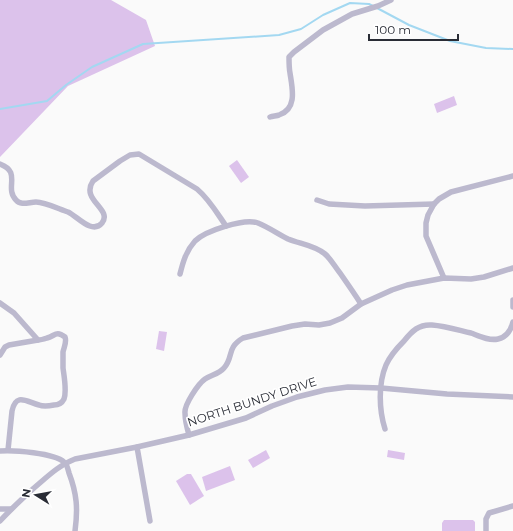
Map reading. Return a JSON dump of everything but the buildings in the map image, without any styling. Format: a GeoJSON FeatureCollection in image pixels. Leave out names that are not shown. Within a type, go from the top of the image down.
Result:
{"type":"FeatureCollection","features":[{"type":"Feature","properties":{"kind":"street"},"geometry":{"type":"LineString","coordinates":[[270,117],[280,115],[288,110],[291,104],[293,95],[289,57],[294,52],[323,30],[352,14],[378,6],[391,0]]}},
{"type":"Feature","properties":{"kind":"street"},"geometry":{"type":"LineString","coordinates":[[0,164],[5,166],[10,171],[12,176],[12,190],[16,200],[21,203],[36,202],[46,204],[73,214],[91,227],[97,227],[101,225],[104,220],[104,215],[91,196],[89,190],[93,180],[130,155],[139,154],[197,189],[203,194],[226,226]]}},
{"type":"Feature","properties":{"kind":"street"},"geometry":{"type":"LineString","coordinates":[[444,278],[426,236],[426,223],[428,215],[434,204],[439,199],[451,192],[513,176]]}},
{"type":"Feature","properties":{"kind":"street"},"geometry":{"type":"LineString","coordinates":[[317,200],[329,204],[365,206],[434,204]]}},
{"type":"Feature","properties":{"kind":"street"},"geometry":{"type":"LineString","coordinates":[[180,274],[183,260],[188,251],[196,241],[206,234],[240,222],[258,223],[280,235],[315,247],[325,254],[360,304]]}},
{"type":"Feature","properties":{"kind":"street"},"geometry":{"type":"LineString","coordinates":[[189,435],[185,414],[185,409],[188,402],[203,381],[223,369],[228,363],[232,347],[236,342],[243,338],[292,326],[330,323],[342,318],[360,304],[407,285],[444,278],[471,279],[484,277],[513,268]]}},
{"type":"Feature","properties":{"kind":"street"},"geometry":{"type":"LineString","coordinates":[[513,300],[513,307]]}},
{"type":"Feature","properties":{"kind":"street"},"geometry":{"type":"LineString","coordinates":[[0,303],[14,313],[38,340]]}},
{"type":"Feature","properties":{"kind":"street"},"geometry":{"type":"LineString","coordinates":[[385,429],[380,406],[382,375],[386,364],[410,333],[421,326],[431,325],[450,328],[488,339],[497,340],[506,336],[511,329],[513,322]]}},
{"type":"Feature","properties":{"kind":"street"},"geometry":{"type":"LineString","coordinates":[[0,355],[5,347],[9,345],[47,338],[58,333],[65,337],[66,341],[63,358],[65,398],[58,405],[48,406],[39,406],[26,400],[16,402],[12,411],[8,450]]}},
{"type":"Feature","properties":{"kind":"street","name":"NORTH BUNDY DRIVE"},"geometry":{"type":"LineString","coordinates":[[0,521],[47,476],[65,462],[189,435],[246,418],[297,397],[325,390],[348,387],[381,388],[446,394],[513,397]]}},
{"type":"Feature","properties":{"kind":"street"},"geometry":{"type":"LineString","coordinates":[[137,447],[150,521]]}},
{"type":"Feature","properties":{"kind":"street"},"geometry":{"type":"LineString","coordinates":[[0,450],[35,453],[57,458],[65,462],[72,480],[76,497],[77,515],[75,531]]}},
{"type":"Feature","properties":{"kind":"street"},"geometry":{"type":"LineString","coordinates":[[486,531],[486,519],[489,513],[513,506]]}},
{"type":"Feature","properties":{"kind":"street"},"geometry":{"type":"LineString","coordinates":[[0,509],[11,509]]}},
{"type":"Feature","properties":{"kind":"shaded area"},"geometry":{"type":"Polygon","coordinates":[[[0,0],[111,0],[146,20],[155,46],[68,86],[0,157],[0,0]]]}},
{"type":"Feature","properties":{"kind":"shaded area"},"geometry":{"type":"Polygon","coordinates":[[[454,96],[457,105],[437,113],[434,104],[454,96]]]}},
{"type":"Feature","properties":{"kind":"shaded area"},"geometry":{"type":"Polygon","coordinates":[[[237,160],[249,177],[241,183],[229,166],[237,160]]]}},
{"type":"Feature","properties":{"kind":"shaded area"},"geometry":{"type":"Polygon","coordinates":[[[159,331],[167,332],[164,351],[156,349],[159,331]]]}},
{"type":"Feature","properties":{"kind":"shaded area"},"geometry":{"type":"Polygon","coordinates":[[[266,450],[270,458],[253,468],[248,460],[266,450]]]}},
{"type":"Feature","properties":{"kind":"shaded area"},"geometry":{"type":"Polygon","coordinates":[[[388,450],[405,453],[404,460],[387,457],[388,450]]]}},
{"type":"Feature","properties":{"kind":"shaded area"},"geometry":{"type":"Polygon","coordinates":[[[230,466],[235,480],[206,491],[202,477],[230,466]]]}},
{"type":"Feature","properties":{"kind":"shaded area"},"geometry":{"type":"Polygon","coordinates":[[[187,474],[191,474],[204,496],[190,505],[176,481],[187,474]]]}},
{"type":"Feature","properties":{"kind":"shaded area"},"geometry":{"type":"Polygon","coordinates":[[[444,520],[473,520],[475,522],[475,531],[442,531],[442,523],[444,520]]]}},
{"type":"Feature","properties":{"kind":"waterway"},"geometry":{"type":"LineString","coordinates":[[0,109],[47,101],[66,85],[92,67],[143,44],[279,35],[301,29],[323,15],[350,3],[369,4],[373,6]]}},
{"type":"Feature","properties":{"kind":"waterway"},"geometry":{"type":"LineString","coordinates":[[377,8],[409,25],[450,41],[486,48],[513,49]]}}]}
